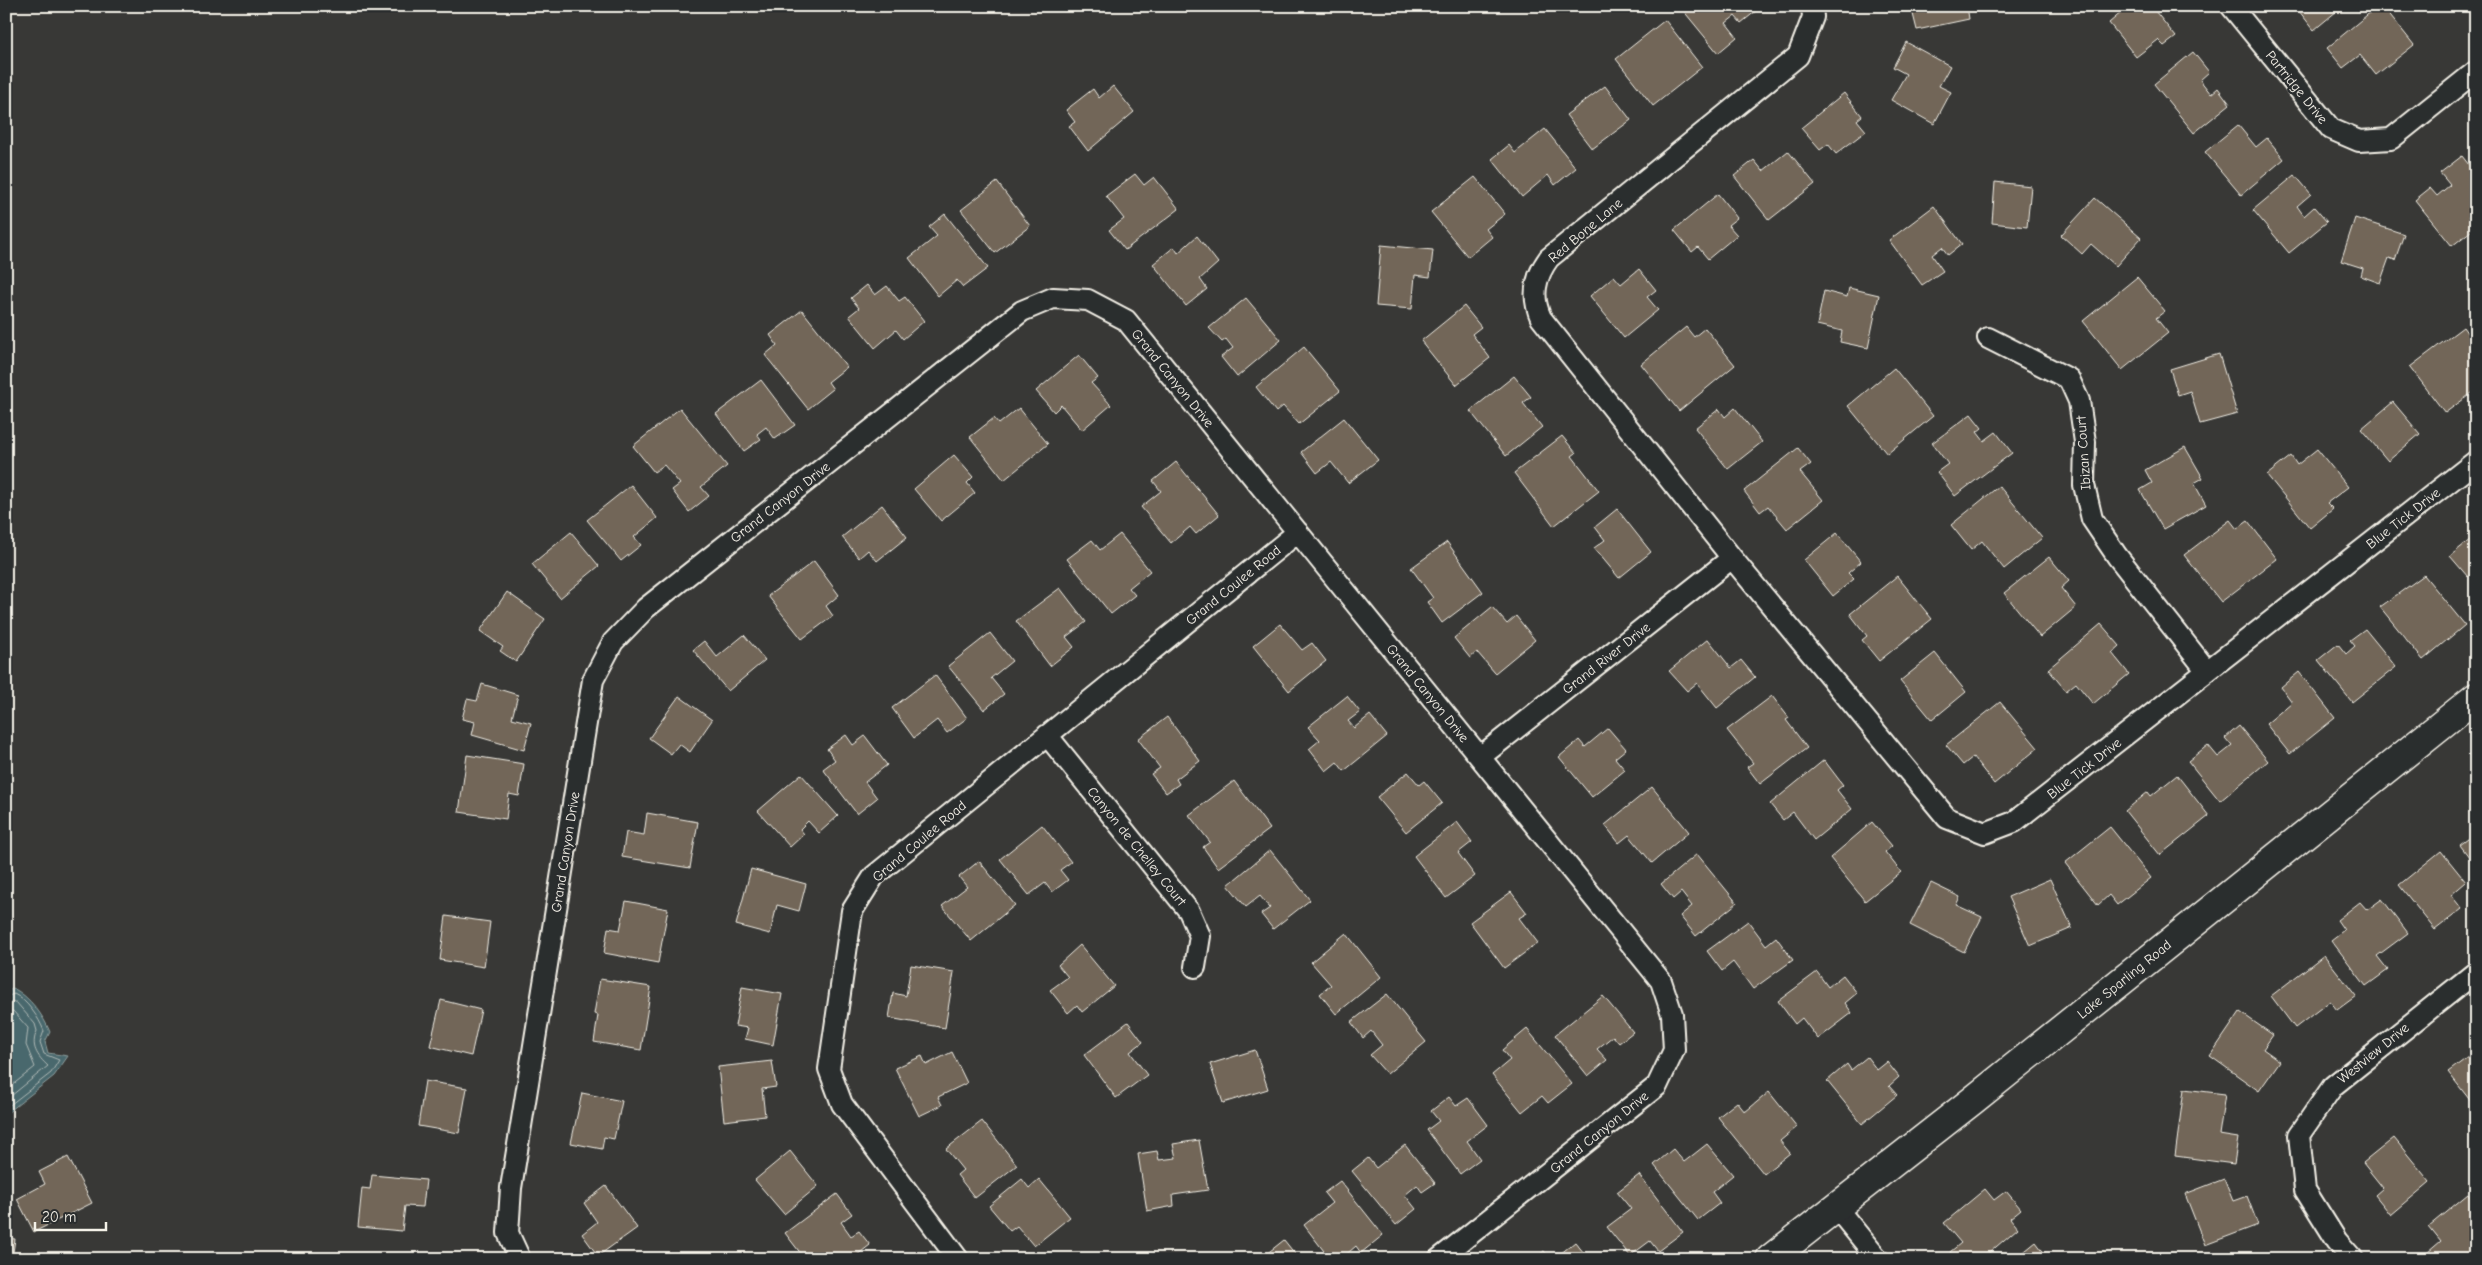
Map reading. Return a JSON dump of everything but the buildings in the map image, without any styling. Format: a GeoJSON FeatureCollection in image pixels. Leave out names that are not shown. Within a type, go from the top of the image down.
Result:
{"type":"FeatureCollection","features":[{"type":"Feature","properties":{"kind":"street","name":"Red Bone Lane"},"geometry":{"type":"LineString","coordinates":[[1732,558],[1541,318],[1536,306],[1535,289],[1540,270],[1549,258],[1798,56],[1813,17],[1812,6]]}},
{"type":"Feature","properties":{"kind":"street","name":"Partridge Drive"},"geometry":{"type":"LineString","coordinates":[[2230,6],[2331,129],[2360,141],[2391,139],[2476,71]]}},
{"type":"Feature","properties":{"kind":"street","name":"Grand Canyon Drive"},"geometry":{"type":"LineString","coordinates":[[520,1259],[508,1233],[512,1188],[593,680],[612,642],[646,608],[1022,311],[1053,298],[1088,300],[1126,320],[1661,981],[1672,1014],[1674,1050],[1657,1086],[1439,1259]]}},
{"type":"Feature","properties":{"kind":"street","name":"Ibizan Court"},"geometry":{"type":"LineString","coordinates":[[1988,338],[2069,379],[2079,401],[2085,442],[2084,484],[2092,519],[2117,556],[2207,671]]}},
{"type":"Feature","properties":{"kind":"street","name":"Blue Tick Drive"},"geometry":{"type":"LineString","coordinates":[[1732,558],[1946,818],[1985,833],[2014,822],[2476,461]]}},
{"type":"Feature","properties":{"kind":"street","name":"Grand Coulee Road"},"geometry":{"type":"LineString","coordinates":[[958,1259],[842,1104],[829,1069],[852,911],[874,876],[1298,532]]}},
{"type":"Feature","properties":{"kind":"street","name":"Grand River Drive"},"geometry":{"type":"LineString","coordinates":[[1480,757],[1732,558]]}},
{"type":"Feature","properties":{"kind":"street","name":"Lake Sparling Road"},"geometry":{"type":"LineString","coordinates":[[1770,1259],[1835,1206],[1972,1101],[2476,697]]}},
{"type":"Feature","properties":{"kind":"street","name":"Canyon de Chelley Court"},"geometry":{"type":"LineString","coordinates":[[1047,735],[1189,910],[1200,936],[1195,967]]}},
{"type":"Feature","properties":{"kind":"street","name":"Westview Drive"},"geometry":{"type":"LineString","coordinates":[[2353,1259],[2337,1241],[2305,1190],[2299,1135],[2332,1086],[2476,972]]}},
{"type":"Feature","properties":{"kind":"street"},"geometry":{"type":"LineString","coordinates":[[1835,1206],[1878,1259]]}},
{"type":"Feature","properties":{"kind":"water"},"geometry":{"type":"Polygon","coordinates":[[[13,988],[30,1001],[40,1013],[47,1026],[50,1032],[45,1042],[48,1053],[68,1056],[54,1076],[6,1114],[6,993],[13,988]]]}}]}
